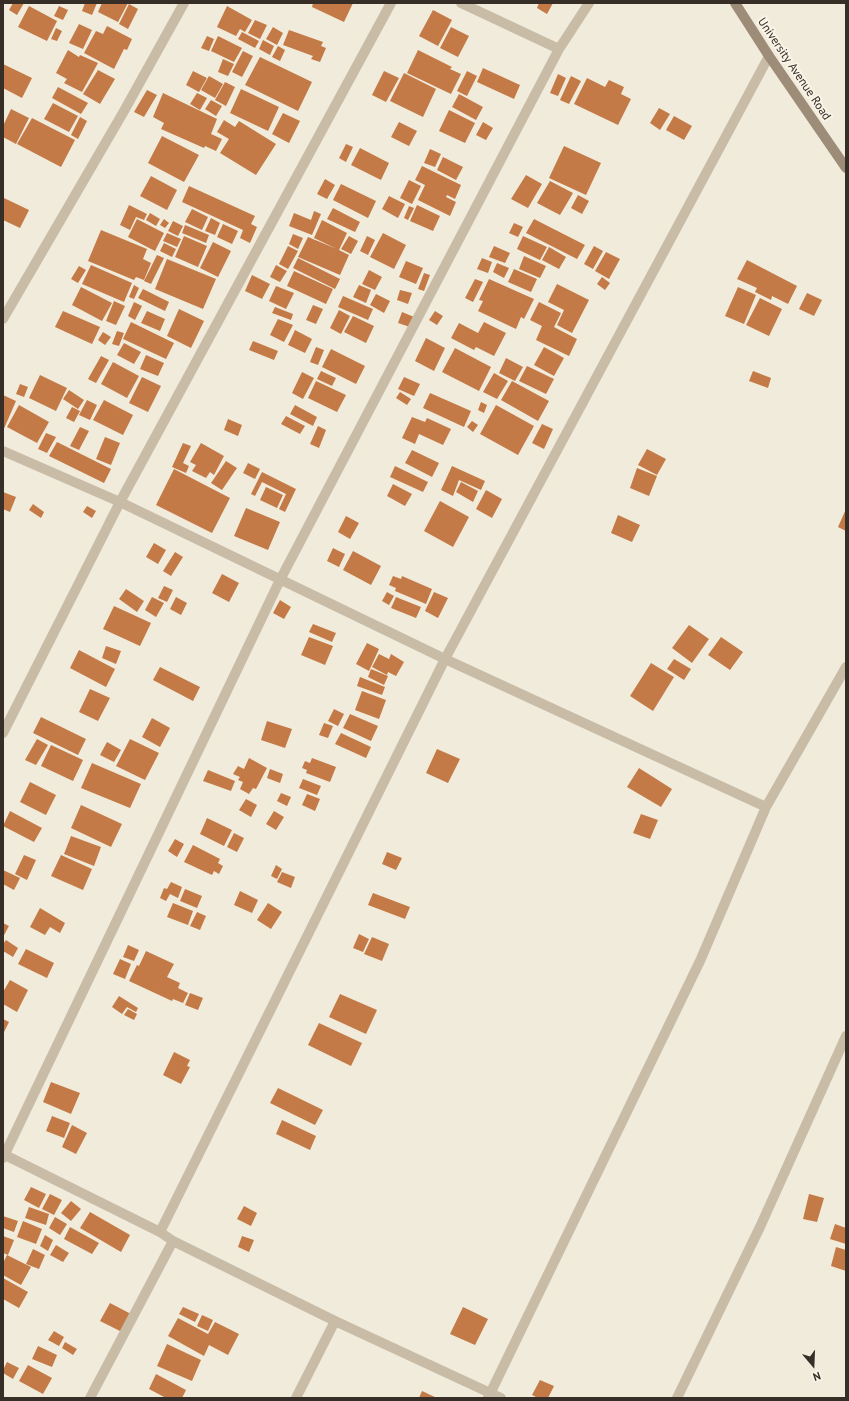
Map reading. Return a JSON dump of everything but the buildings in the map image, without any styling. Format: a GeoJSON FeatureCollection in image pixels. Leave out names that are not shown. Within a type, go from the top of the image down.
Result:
{"type":"FeatureCollection","features":[{"type":"Feature","properties":{"kind":"main road","name":"University Avenue Road"},"geometry":{"type":"LineString","coordinates":[[735,3],[769,56],[846,168]]}},
{"type":"Feature","properties":{"kind":"street"},"geometry":{"type":"LineString","coordinates":[[3,319],[124,112],[184,3]]}},
{"type":"Feature","properties":{"kind":"street"},"geometry":{"type":"LineString","coordinates":[[3,733],[120,502],[391,3]]}},
{"type":"Feature","properties":{"kind":"street"},"geometry":{"type":"LineString","coordinates":[[461,3],[559,49]]}},
{"type":"Feature","properties":{"kind":"street"},"geometry":{"type":"LineString","coordinates":[[501,1398],[489,1395],[335,1321],[173,1241],[160,1232],[4,1156],[280,580],[559,49],[589,3]]}},
{"type":"Feature","properties":{"kind":"street"},"geometry":{"type":"LineString","coordinates":[[160,1232],[445,660],[769,56]]}},
{"type":"Feature","properties":{"kind":"street"},"geometry":{"type":"LineString","coordinates":[[3,451],[120,502],[445,660],[766,808]]}},
{"type":"Feature","properties":{"kind":"street"},"geometry":{"type":"LineString","coordinates":[[489,1395],[700,961],[766,808],[846,668]]}},
{"type":"Feature","properties":{"kind":"street"},"geometry":{"type":"LineString","coordinates":[[677,1398],[760,1227],[846,1036]]}},
{"type":"Feature","properties":{"kind":"street"},"geometry":{"type":"LineString","coordinates":[[90,1398],[173,1241]]}},
{"type":"Feature","properties":{"kind":"street"},"geometry":{"type":"LineString","coordinates":[[296,1398],[335,1321]]}}]}
